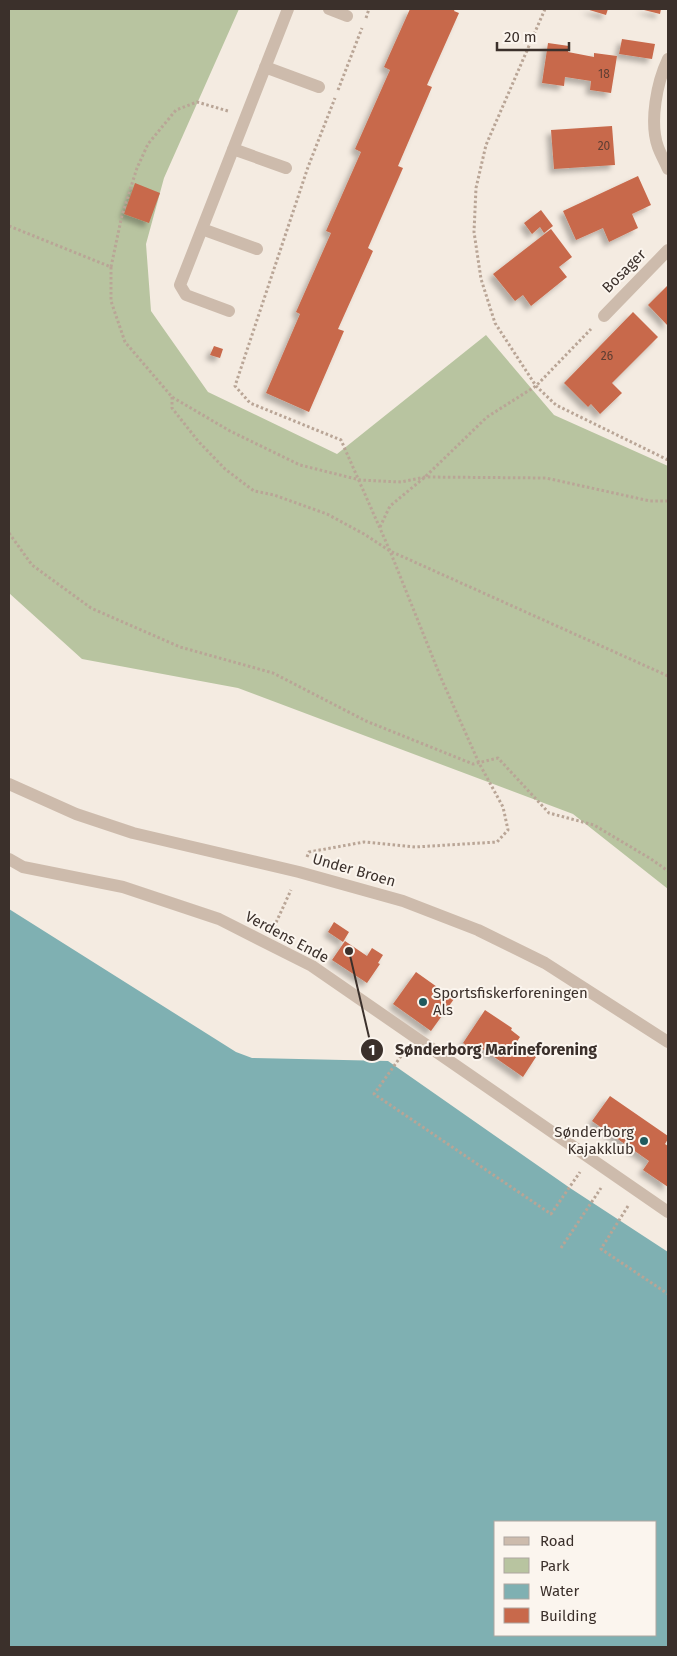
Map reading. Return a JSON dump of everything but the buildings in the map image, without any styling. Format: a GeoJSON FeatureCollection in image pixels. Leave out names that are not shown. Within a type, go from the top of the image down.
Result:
{"type":"FeatureCollection","features":[{"type":"Feature","properties":{"kind":"street"},"geometry":{"type":"LineString","coordinates":[[229,311],[186,295],[180,285],[288,9]]}},
{"type":"Feature","properties":{"kind":"street"},"geometry":{"type":"LineString","coordinates":[[329,9],[347,16]]}},
{"type":"Feature","properties":{"kind":"street"},"geometry":{"type":"LineString","coordinates":[[668,59],[662,71],[654,114],[658,146],[668,169]]}},
{"type":"Feature","properties":{"kind":"street"},"geometry":{"type":"LineString","coordinates":[[265,67],[319,87]]}},
{"type":"Feature","properties":{"kind":"street"},"geometry":{"type":"LineString","coordinates":[[233,149],[286,168]]}},
{"type":"Feature","properties":{"kind":"street"},"geometry":{"type":"LineString","coordinates":[[202,229],[257,249]]}},
{"type":"Feature","properties":{"kind":"street","name":"Bosager"},"geometry":{"type":"LineString","coordinates":[[604,316],[668,250]]}},
{"type":"Feature","properties":{"kind":"street","name":"Under Broen"},"geometry":{"type":"LineString","coordinates":[[9,784],[76,814],[133,833],[299,872],[402,901],[478,930],[545,962],[668,1042]]}},
{"type":"Feature","properties":{"kind":"street","name":"Verdens Ende"},"geometry":{"type":"LineString","coordinates":[[9,859],[23,867],[123,888],[219,919],[312,966],[668,1212]]}},
{"type":"Feature","properties":{"kind":"path"},"geometry":{"type":"LineString","coordinates":[[267,944],[309,852],[364,842],[415,847],[497,842],[508,830],[502,807],[479,763],[441,678],[380,527],[341,440],[250,403],[235,386],[308,167],[369,9]]}},
{"type":"Feature","properties":{"kind":"path"},"geometry":{"type":"LineString","coordinates":[[545,9],[486,145],[476,188],[474,232],[481,279],[495,323],[536,386],[556,405],[668,460]]}},
{"type":"Feature","properties":{"kind":"path"},"geometry":{"type":"LineString","coordinates":[[246,116],[197,102],[176,110],[148,144],[137,168],[122,215],[111,267],[111,301],[126,342],[172,397],[230,431],[300,465],[360,480],[401,482],[424,477],[546,478],[650,501],[668,501]]}},
{"type":"Feature","properties":{"kind":"path"},"geometry":{"type":"LineString","coordinates":[[9,226],[111,267]]}},
{"type":"Feature","properties":{"kind":"path"},"geometry":{"type":"LineString","coordinates":[[380,527],[390,506],[424,477],[487,417],[536,386],[604,316]]}},
{"type":"Feature","properties":{"kind":"path"},"geometry":{"type":"LineString","coordinates":[[172,397],[172,408],[198,441],[225,469],[254,491],[274,495],[326,514],[364,534],[390,551],[668,676]]}},
{"type":"Feature","properties":{"kind":"path"},"geometry":{"type":"LineString","coordinates":[[9,533],[32,565],[91,608],[180,647],[273,673],[366,721],[473,764],[498,758],[549,813],[594,825],[652,859],[668,872]]}},
{"type":"Feature","properties":{"kind":"path"},"geometry":{"type":"LineString","coordinates":[[414,1037],[396,1066],[374,1094],[551,1214],[589,1158]]}},
{"type":"Feature","properties":{"kind":"path"},"geometry":{"type":"LineString","coordinates":[[638,1191],[601,1249],[668,1294]]}},
{"type":"Feature","properties":{"kind":"path"},"geometry":{"type":"LineString","coordinates":[[561,1248],[595,1197]]}},
{"type":"Feature","properties":{"kind":"green space"},"geometry":{"type":"Polygon","coordinates":[[[9,9],[239,9],[164,178],[146,244],[151,311],[208,392],[337,454],[486,335],[554,415],[668,466],[668,889],[573,814],[238,688],[82,659],[9,593],[9,9]]]}},
{"type":"Feature","properties":{"kind":"water"},"geometry":{"type":"Polygon","coordinates":[[[9,909],[236,1052],[252,1058],[388,1061],[570,1188],[668,1252],[668,1647],[9,1647],[9,909]]]}},
{"type":"Feature","properties":{"kind":"place","name":"Sønderborg Marineforening"},"geometry":{"type":"Point","coordinates":[349,951]}},
{"type":"Feature","properties":{"kind":"place","name":"Sportsfiskerforeningen Als"},"geometry":{"type":"Point","coordinates":[423,1002]}},
{"type":"Feature","properties":{"kind":"place","name":"Sønderborg Kajakklub"},"geometry":{"type":"Point","coordinates":[644,1141]}}]}
